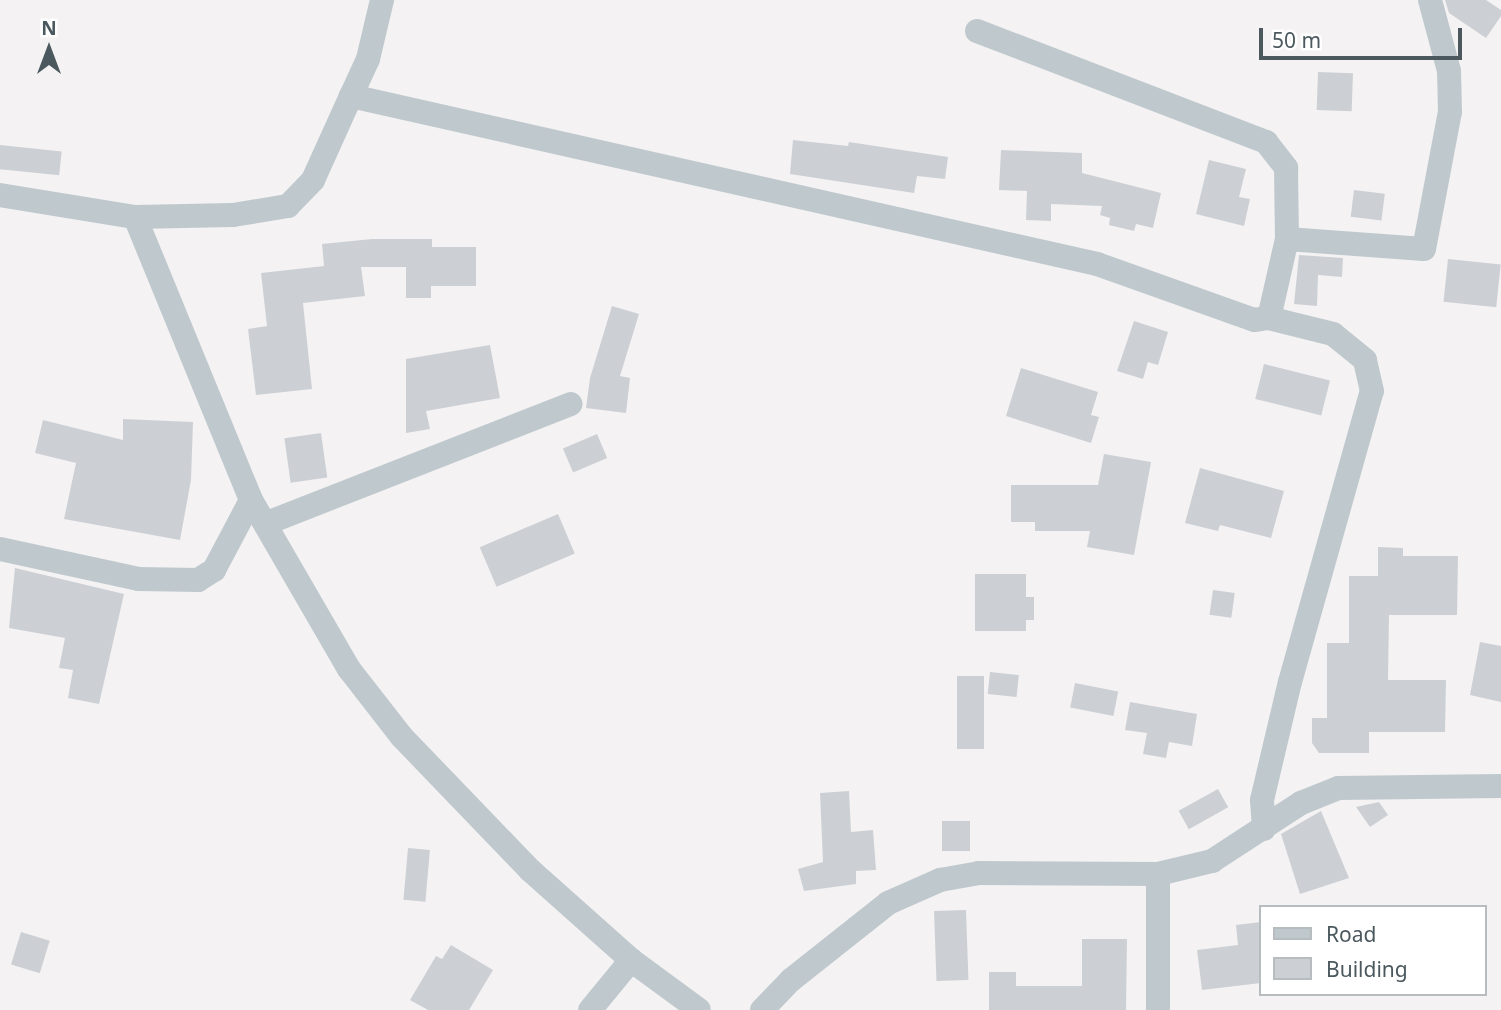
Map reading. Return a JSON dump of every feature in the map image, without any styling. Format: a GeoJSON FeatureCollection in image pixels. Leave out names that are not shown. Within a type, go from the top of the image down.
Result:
{"type":"FeatureCollection","features":[{"type":"Feature","properties":{"kind":"street"},"geometry":{"type":"LineString","coordinates":[[0,195],[135,216],[233,215],[288,206],[313,180],[368,59],[382,0]]}},
{"type":"Feature","properties":{"kind":"street"},"geometry":{"type":"LineString","coordinates":[[1287,239],[1424,249],[1450,112],[1449,71],[1430,0]]}},
{"type":"Feature","properties":{"kind":"street"},"geometry":{"type":"LineString","coordinates":[[977,31],[1266,142],[1286,168],[1287,239],[1269,318]]}},
{"type":"Feature","properties":{"kind":"street"},"geometry":{"type":"LineString","coordinates":[[351,96],[1097,264],[1254,320],[1269,318],[1333,334],[1365,360],[1372,391],[1290,682],[1262,800],[1265,830]]}},
{"type":"Feature","properties":{"kind":"street"},"geometry":{"type":"LineString","coordinates":[[135,216],[251,500],[267,523],[349,669],[402,737],[530,870],[631,960],[699,1010]]}},
{"type":"Feature","properties":{"kind":"street"},"geometry":{"type":"LineString","coordinates":[[267,523],[570,404]]}},
{"type":"Feature","properties":{"kind":"street"},"geometry":{"type":"LineString","coordinates":[[0,549],[139,579],[198,580],[214,570],[251,500]]}},
{"type":"Feature","properties":{"kind":"street"},"geometry":{"type":"LineString","coordinates":[[762,1010],[791,980],[888,903],[940,880],[979,873],[1158,874],[1212,861],[1265,830],[1301,803],[1338,788],[1501,786]]}},
{"type":"Feature","properties":{"kind":"street"},"geometry":{"type":"LineString","coordinates":[[1158,874],[1158,1010]]}},
{"type":"Feature","properties":{"kind":"street"},"geometry":{"type":"LineString","coordinates":[[590,1010],[631,960]]}},
{"type":"Feature","properties":{"kind":"building"},"geometry":{"type":"Polygon","coordinates":[[[1445,0],[1486,0],[1501,10],[1501,16],[1486,38],[1449,13],[1445,0]]]}},
{"type":"Feature","properties":{"kind":"building"},"geometry":{"type":"Polygon","coordinates":[[[1318,72],[1353,73],[1352,111],[1317,110],[1318,72]]]}},
{"type":"Feature","properties":{"kind":"building"},"geometry":{"type":"Polygon","coordinates":[[[793,140],[848,146],[849,142],[948,157],[945,179],[917,176],[914,193],[790,174],[793,140]]]}},
{"type":"Feature","properties":{"kind":"building"},"geometry":{"type":"Polygon","coordinates":[[[0,145],[62,151],[59,175],[0,169],[0,145]]]}},
{"type":"Feature","properties":{"kind":"building"},"geometry":{"type":"Polygon","coordinates":[[[1001,150],[1082,153],[1082,173],[1161,193],[1153,228],[1136,224],[1134,231],[1109,225],[1110,218],[1100,215],[1102,206],[1051,204],[1051,221],[1026,220],[1027,191],[999,190],[1001,150]]]}},
{"type":"Feature","properties":{"kind":"building"},"geometry":{"type":"Polygon","coordinates":[[[1209,160],[1246,169],[1239,197],[1250,199],[1244,226],[1196,214],[1209,160]]]}},
{"type":"Feature","properties":{"kind":"building"},"geometry":{"type":"Polygon","coordinates":[[[1354,190],[1385,194],[1381,221],[1351,217],[1354,190]]]}},
{"type":"Feature","properties":{"kind":"building"},"geometry":{"type":"Polygon","coordinates":[[[372,239],[432,239],[432,247],[476,247],[476,286],[431,286],[431,298],[406,298],[406,267],[361,267],[365,296],[303,303],[312,389],[256,395],[248,329],[267,326],[261,273],[324,266],[322,244],[372,239]]]}},
{"type":"Feature","properties":{"kind":"building"},"geometry":{"type":"Polygon","coordinates":[[[1299,255],[1343,258],[1342,277],[1318,275],[1317,306],[1294,304],[1299,255]]]}},
{"type":"Feature","properties":{"kind":"building"},"geometry":{"type":"Polygon","coordinates":[[[1448,259],[1501,265],[1496,307],[1444,302],[1448,259]]]}},
{"type":"Feature","properties":{"kind":"building"},"geometry":{"type":"Polygon","coordinates":[[[612,306],[639,314],[620,376],[630,378],[626,413],[586,408],[590,378],[612,306]]]}},
{"type":"Feature","properties":{"kind":"building"},"geometry":{"type":"Polygon","coordinates":[[[1134,321],[1168,332],[1158,365],[1148,362],[1143,379],[1117,371],[1134,321]]]}},
{"type":"Feature","properties":{"kind":"building"},"geometry":{"type":"Polygon","coordinates":[[[490,345],[500,398],[426,411],[430,429],[406,433],[406,359],[490,345]]]}},
{"type":"Feature","properties":{"kind":"building"},"geometry":{"type":"Polygon","coordinates":[[[1264,364],[1330,380],[1321,415],[1255,399],[1264,364]]]}},
{"type":"Feature","properties":{"kind":"building"},"geometry":{"type":"Polygon","coordinates":[[[1021,368],[1098,392],[1091,415],[1099,417],[1091,443],[1006,416],[1021,368]]]}},
{"type":"Feature","properties":{"kind":"building"},"geometry":{"type":"Polygon","coordinates":[[[123,419],[193,422],[191,480],[180,540],[64,519],[76,463],[35,453],[43,420],[123,440],[123,419]]]}},
{"type":"Feature","properties":{"kind":"building"},"geometry":{"type":"Polygon","coordinates":[[[321,433],[327,478],[291,483],[284,438],[321,433]]]}},
{"type":"Feature","properties":{"kind":"building"},"geometry":{"type":"Polygon","coordinates":[[[597,434],[607,458],[573,472],[563,448],[597,434]]]}},
{"type":"Feature","properties":{"kind":"building"},"geometry":{"type":"Polygon","coordinates":[[[1104,454],[1151,462],[1134,555],[1087,547],[1090,531],[1035,531],[1035,522],[1011,522],[1011,485],[1098,485],[1104,454]]]}},
{"type":"Feature","properties":{"kind":"building"},"geometry":{"type":"Polygon","coordinates":[[[1200,468],[1284,491],[1271,538],[1220,525],[1218,531],[1185,523],[1200,468]]]}},
{"type":"Feature","properties":{"kind":"building"},"geometry":{"type":"Polygon","coordinates":[[[558,514],[575,554],[497,587],[480,547],[558,514]]]}},
{"type":"Feature","properties":{"kind":"building"},"geometry":{"type":"Polygon","coordinates":[[[1378,547],[1403,548],[1403,556],[1458,556],[1457,615],[1389,615],[1388,680],[1446,680],[1445,732],[1369,732],[1369,753],[1319,753],[1312,743],[1312,718],[1327,718],[1327,643],[1349,643],[1349,576],[1378,576],[1378,547]]]}},
{"type":"Feature","properties":{"kind":"building"},"geometry":{"type":"Polygon","coordinates":[[[15,568],[124,594],[99,704],[68,698],[73,670],[59,668],[65,638],[9,628],[15,568]]]}},
{"type":"Feature","properties":{"kind":"building"},"geometry":{"type":"Polygon","coordinates":[[[975,574],[1026,574],[1026,597],[1034,597],[1034,620],[1026,620],[1026,631],[975,631],[975,574]]]}},
{"type":"Feature","properties":{"kind":"building"},"geometry":{"type":"Polygon","coordinates":[[[1213,590],[1235,593],[1231,618],[1210,615],[1213,590]]]}},
{"type":"Feature","properties":{"kind":"building"},"geometry":{"type":"Polygon","coordinates":[[[1480,642],[1501,646],[1501,702],[1470,695],[1480,642]]]}},
{"type":"Feature","properties":{"kind":"building"},"geometry":{"type":"Polygon","coordinates":[[[990,672],[1019,675],[1017,697],[988,694],[990,672]]]}},
{"type":"Feature","properties":{"kind":"building"},"geometry":{"type":"Polygon","coordinates":[[[957,676],[984,676],[984,749],[957,749],[957,676]]]}},
{"type":"Feature","properties":{"kind":"building"},"geometry":{"type":"Polygon","coordinates":[[[1075,683],[1118,691],[1113,716],[1070,708],[1075,683]]]}},
{"type":"Feature","properties":{"kind":"building"},"geometry":{"type":"Polygon","coordinates":[[[1130,702],[1197,714],[1192,746],[1169,742],[1166,758],[1143,754],[1147,733],[1125,730],[1130,702]]]}},
{"type":"Feature","properties":{"kind":"building"},"geometry":{"type":"Polygon","coordinates":[[[1218,789],[1228,807],[1189,829],[1179,811],[1218,789]]]}},
{"type":"Feature","properties":{"kind":"building"},"geometry":{"type":"Polygon","coordinates":[[[849,791],[851,832],[873,830],[876,870],[856,871],[856,884],[804,891],[798,869],[823,862],[820,793],[849,791]]]}},
{"type":"Feature","properties":{"kind":"building"},"geometry":{"type":"Polygon","coordinates":[[[1379,802],[1388,815],[1370,827],[1356,807],[1379,802]]]}},
{"type":"Feature","properties":{"kind":"building"},"geometry":{"type":"Polygon","coordinates":[[[1321,811],[1349,878],[1300,894],[1281,834],[1321,811]]]}},
{"type":"Feature","properties":{"kind":"building"},"geometry":{"type":"Polygon","coordinates":[[[942,821],[970,821],[970,851],[942,851],[942,821]]]}},
{"type":"Feature","properties":{"kind":"building"},"geometry":{"type":"Polygon","coordinates":[[[408,848],[430,850],[425,902],[403,900],[408,848]]]}},
{"type":"Feature","properties":{"kind":"building"},"geometry":{"type":"Polygon","coordinates":[[[966,910],[968,980],[936,981],[934,911],[966,910]]]}},
{"type":"Feature","properties":{"kind":"building"},"geometry":{"type":"Polygon","coordinates":[[[1260,922],[1260,983],[1202,990],[1197,950],[1238,945],[1236,925],[1260,922]]]}},
{"type":"Feature","properties":{"kind":"building"},"geometry":{"type":"Polygon","coordinates":[[[21,932],[50,941],[40,973],[11,965],[21,932]]]}},
{"type":"Feature","properties":{"kind":"building"},"geometry":{"type":"Polygon","coordinates":[[[1082,939],[1127,939],[1126,1010],[989,1010],[989,972],[1016,972],[1016,986],[1082,986],[1082,939]]]}},
{"type":"Feature","properties":{"kind":"building"},"geometry":{"type":"Polygon","coordinates":[[[451,945],[493,970],[469,1010],[428,1010],[410,1000],[436,956],[442,959],[451,945]]]}}]}
